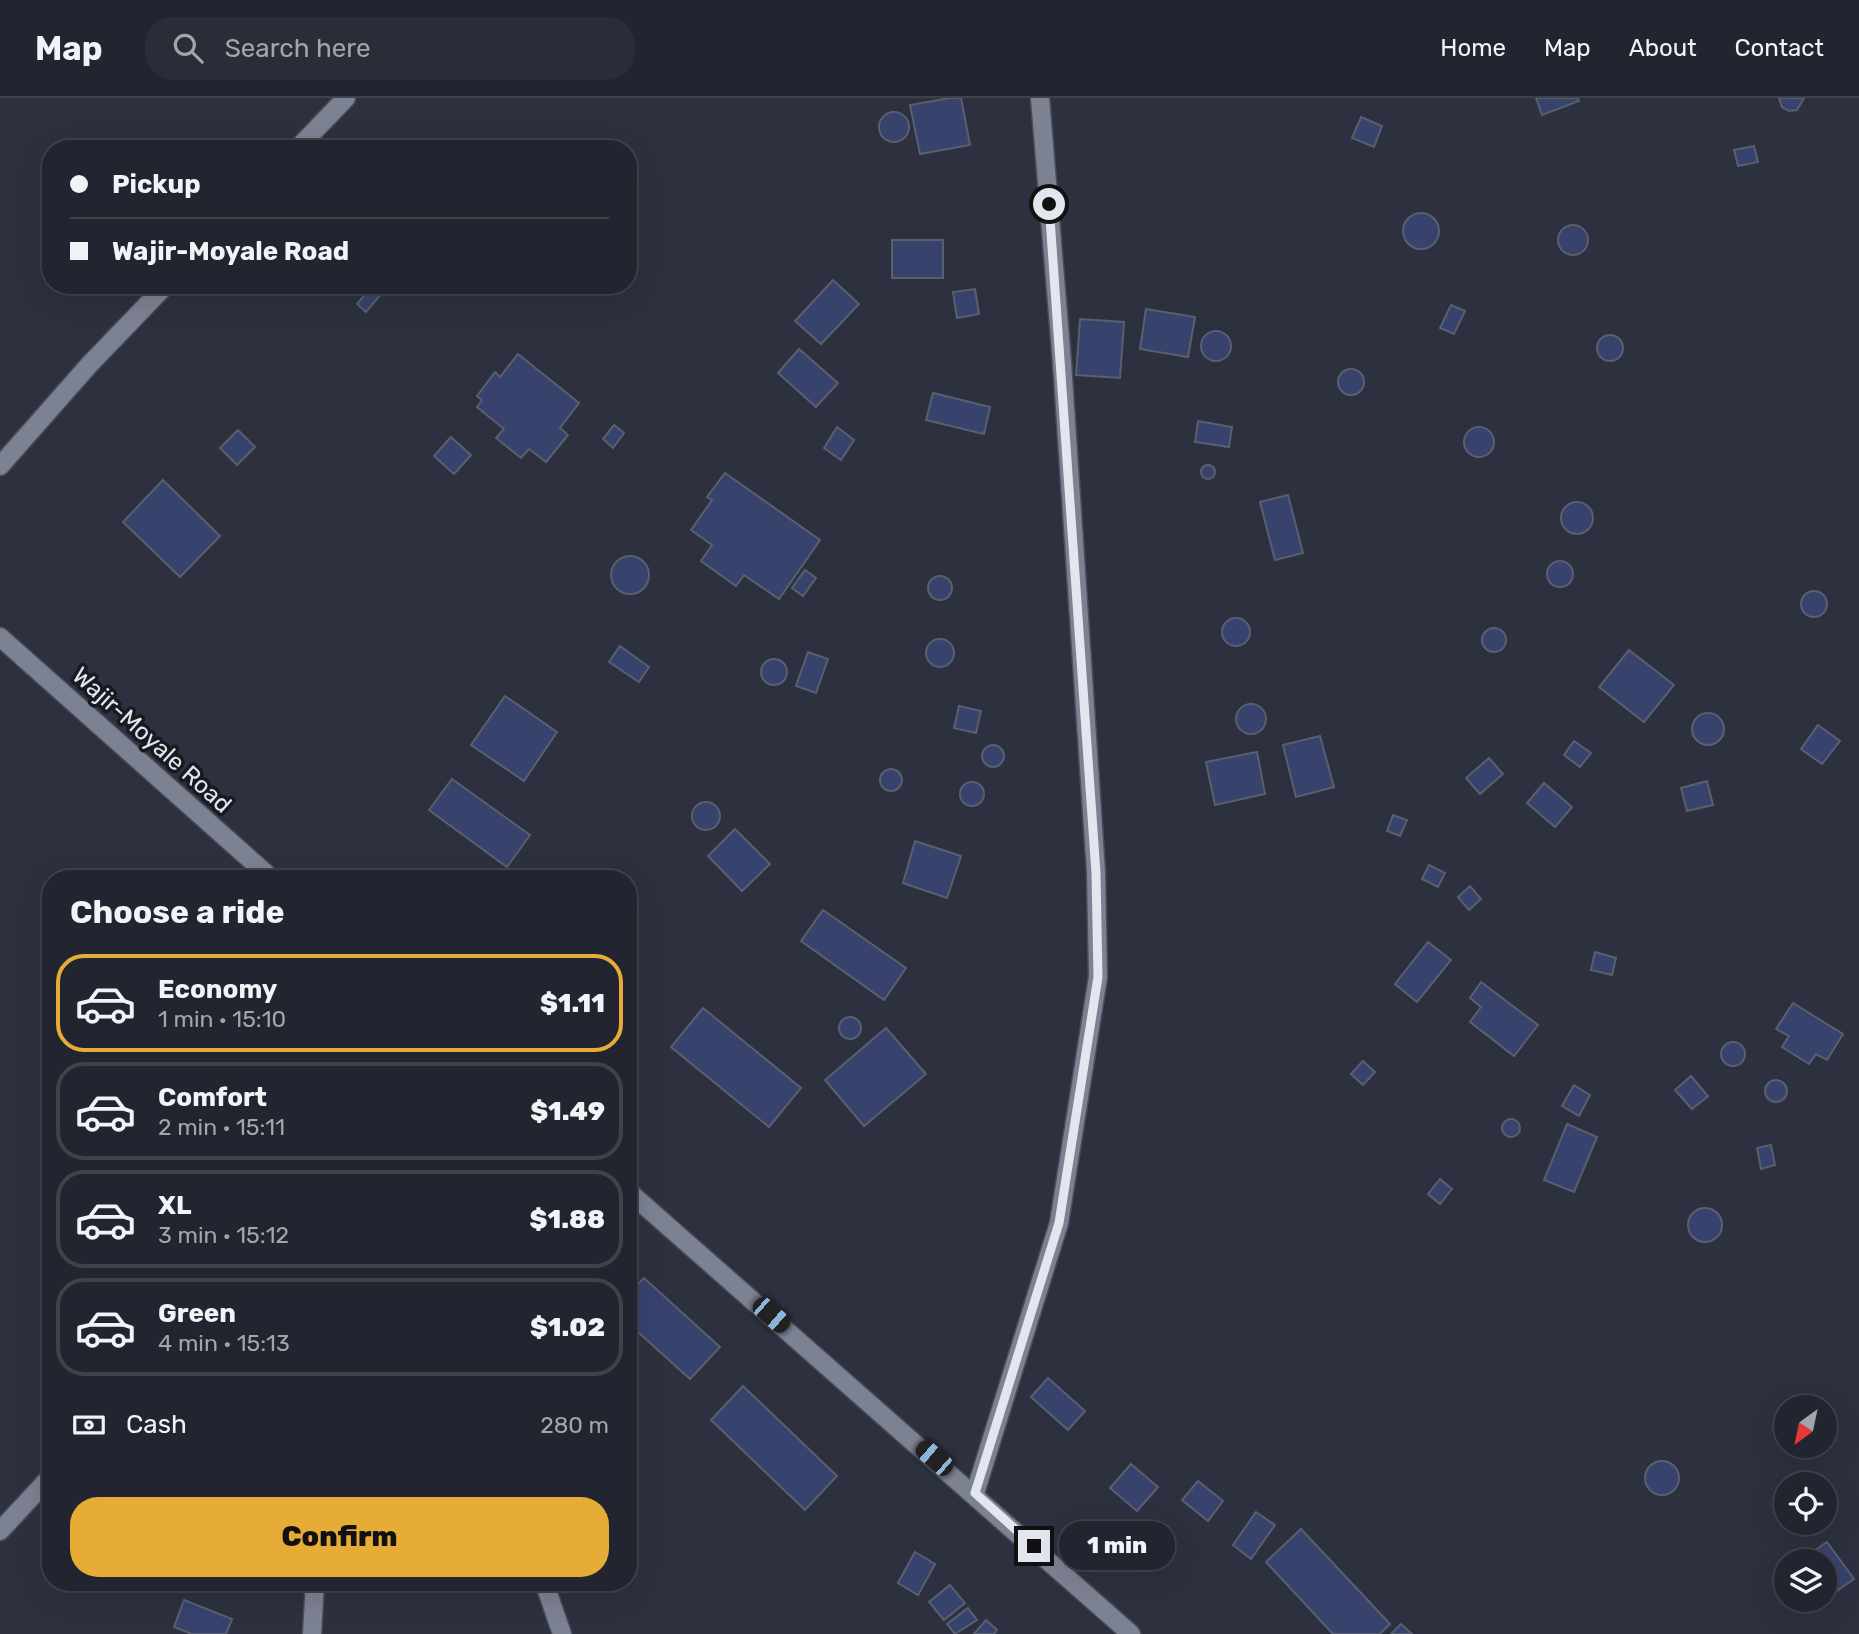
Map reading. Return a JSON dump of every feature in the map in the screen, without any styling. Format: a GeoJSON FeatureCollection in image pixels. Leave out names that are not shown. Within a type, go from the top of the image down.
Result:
{"type":"FeatureCollection","features":[{"type":"Feature","properties":{"kind":"street"},"geometry":{"type":"LineString","coordinates":[[306,140],[346,98]]}},
{"type":"Feature","properties":{"kind":"street"},"geometry":{"type":"LineString","coordinates":[[975,1493],[1059,1223],[1098,977],[1096,873],[1062,362],[1040,98]]}},
{"type":"Feature","properties":{"kind":"street"},"geometry":{"type":"LineString","coordinates":[[0,466],[89,365],[157,294]]}},
{"type":"Feature","properties":{"kind":"street","name":"Wajir-Moyale Road"},"geometry":{"type":"LineString","coordinates":[[0,637],[262,870]]}},
{"type":"Feature","properties":{"kind":"street"},"geometry":{"type":"LineString","coordinates":[[637,1199],[975,1493],[1131,1634]]}},
{"type":"Feature","properties":{"kind":"street"},"geometry":{"type":"LineString","coordinates":[[0,1531],[42,1486]]}},
{"type":"Feature","properties":{"kind":"street"},"geometry":{"type":"LineString","coordinates":[[312,1634],[314,1591]]}},
{"type":"Feature","properties":{"kind":"street"},"geometry":{"type":"LineString","coordinates":[[547,1591],[562,1634]]}},
{"type":"Feature","properties":{"kind":"building"},"geometry":{"type":"Polygon","coordinates":[[[961,98],[970,145],[920,154],[910,105],[961,98]]]}},
{"type":"Feature","properties":{"kind":"building"},"geometry":{"type":"Polygon","coordinates":[[[1536,98],[1578,98],[1579,101],[1542,115],[1536,98]]]}},
{"type":"Feature","properties":{"kind":"building"},"geometry":{"type":"Polygon","coordinates":[[[1779,98],[1804,98],[1797,110],[1789,111],[1782,107],[1779,98]]]}},
{"type":"Feature","properties":{"kind":"building"},"geometry":{"type":"Polygon","coordinates":[[[894,112],[905,116],[909,127],[905,138],[894,142],[883,138],[879,127],[883,116],[894,112]]]}},
{"type":"Feature","properties":{"kind":"building"},"geometry":{"type":"Polygon","coordinates":[[[1361,117],[1382,126],[1374,147],[1352,138],[1361,117]]]}},
{"type":"Feature","properties":{"kind":"building"},"geometry":{"type":"Polygon","coordinates":[[[1754,146],[1758,162],[1738,166],[1734,150],[1754,146]]]}},
{"type":"Feature","properties":{"kind":"building"},"geometry":{"type":"Polygon","coordinates":[[[1421,213],[1434,218],[1439,231],[1434,244],[1421,249],[1408,244],[1403,231],[1408,218],[1421,213]]]}},
{"type":"Feature","properties":{"kind":"building"},"geometry":{"type":"Polygon","coordinates":[[[1573,225],[1584,229],[1588,240],[1584,251],[1573,255],[1562,251],[1558,240],[1562,229],[1573,225]]]}},
{"type":"Feature","properties":{"kind":"building"},"geometry":{"type":"Polygon","coordinates":[[[892,240],[943,240],[943,278],[892,278],[892,240]]]}},
{"type":"Feature","properties":{"kind":"building"},"geometry":{"type":"Polygon","coordinates":[[[833,280],[859,304],[821,344],[795,321],[833,280]]]}},
{"type":"Feature","properties":{"kind":"building"},"geometry":{"type":"Polygon","coordinates":[[[975,289],[979,314],[957,318],[953,292],[975,289]]]}},
{"type":"Feature","properties":{"kind":"building"},"geometry":{"type":"Polygon","coordinates":[[[365,294],[381,294],[366,312],[357,304],[365,294]]]}},
{"type":"Feature","properties":{"kind":"building"},"geometry":{"type":"Polygon","coordinates":[[[1451,305],[1465,311],[1454,334],[1440,328],[1451,305]]]}},
{"type":"Feature","properties":{"kind":"building"},"geometry":{"type":"Polygon","coordinates":[[[1146,309],[1195,317],[1188,357],[1140,349],[1146,309]]]}},
{"type":"Feature","properties":{"kind":"building"},"geometry":{"type":"Polygon","coordinates":[[[1080,319],[1124,322],[1120,378],[1076,375],[1080,319]]]}},
{"type":"Feature","properties":{"kind":"building"},"geometry":{"type":"Polygon","coordinates":[[[1216,331],[1227,335],[1231,346],[1227,357],[1216,361],[1205,357],[1201,346],[1205,335],[1216,331]]]}},
{"type":"Feature","properties":{"kind":"building"},"geometry":{"type":"Polygon","coordinates":[[[1610,335],[1619,339],[1623,348],[1619,357],[1610,361],[1601,357],[1597,348],[1601,339],[1610,335]]]}},
{"type":"Feature","properties":{"kind":"building"},"geometry":{"type":"Polygon","coordinates":[[[799,349],[838,383],[816,407],[778,373],[799,349]]]}},
{"type":"Feature","properties":{"kind":"building"},"geometry":{"type":"Polygon","coordinates":[[[518,354],[579,403],[560,428],[568,435],[546,462],[529,449],[521,458],[496,438],[504,429],[477,407],[482,400],[477,396],[495,372],[500,377],[518,354]]]}},
{"type":"Feature","properties":{"kind":"building"},"geometry":{"type":"Polygon","coordinates":[[[1351,369],[1360,373],[1364,382],[1360,391],[1351,395],[1342,391],[1338,382],[1342,373],[1351,369]]]}},
{"type":"Feature","properties":{"kind":"building"},"geometry":{"type":"Polygon","coordinates":[[[933,393],[990,407],[984,434],[926,420],[933,393]]]}},
{"type":"Feature","properties":{"kind":"building"},"geometry":{"type":"Polygon","coordinates":[[[1198,421],[1232,427],[1229,447],[1195,442],[1198,421]]]}},
{"type":"Feature","properties":{"kind":"building"},"geometry":{"type":"Polygon","coordinates":[[[614,425],[624,433],[613,448],[603,439],[614,425]]]}},
{"type":"Feature","properties":{"kind":"building"},"geometry":{"type":"Polygon","coordinates":[[[837,427],[854,440],[841,460],[824,448],[837,427]]]}},
{"type":"Feature","properties":{"kind":"building"},"geometry":{"type":"Polygon","coordinates":[[[1479,427],[1490,431],[1494,442],[1490,453],[1479,457],[1468,453],[1464,442],[1468,431],[1479,427]]]}},
{"type":"Feature","properties":{"kind":"building"},"geometry":{"type":"Polygon","coordinates":[[[238,430],[255,447],[237,465],[220,448],[238,430]]]}},
{"type":"Feature","properties":{"kind":"building"},"geometry":{"type":"Polygon","coordinates":[[[451,437],[471,455],[454,474],[434,456],[451,437]]]}},
{"type":"Feature","properties":{"kind":"building"},"geometry":{"type":"Polygon","coordinates":[[[1205,465],[1211,465],[1215,472],[1211,479],[1205,479],[1201,475],[1201,469],[1205,465]]]}},
{"type":"Feature","properties":{"kind":"building"},"geometry":{"type":"Polygon","coordinates":[[[725,473],[820,540],[779,599],[744,575],[736,586],[701,561],[712,545],[691,530],[712,500],[707,497],[725,473]]]}},
{"type":"Feature","properties":{"kind":"building"},"geometry":{"type":"Polygon","coordinates":[[[163,480],[220,536],[180,577],[123,522],[163,480]]]}},
{"type":"Feature","properties":{"kind":"building"},"geometry":{"type":"Polygon","coordinates":[[[1288,495],[1303,553],[1275,560],[1260,502],[1288,495]]]}},
{"type":"Feature","properties":{"kind":"building"},"geometry":{"type":"Polygon","coordinates":[[[1577,502],[1589,506],[1593,518],[1589,530],[1577,534],[1565,530],[1561,518],[1565,506],[1577,502]]]}},
{"type":"Feature","properties":{"kind":"building"},"geometry":{"type":"Polygon","coordinates":[[[630,556],[643,562],[649,575],[643,588],[630,594],[617,588],[611,575],[617,562],[630,556]]]}},
{"type":"Feature","properties":{"kind":"building"},"geometry":{"type":"Polygon","coordinates":[[[1560,561],[1569,565],[1573,574],[1569,583],[1560,587],[1551,583],[1547,574],[1551,565],[1560,561]]]}},
{"type":"Feature","properties":{"kind":"building"},"geometry":{"type":"Polygon","coordinates":[[[805,570],[816,578],[803,596],[792,588],[805,570]]]}},
{"type":"Feature","properties":{"kind":"building"},"geometry":{"type":"Polygon","coordinates":[[[940,576],[951,583],[952,588],[945,599],[940,600],[929,593],[928,588],[935,577],[940,576]]]}},
{"type":"Feature","properties":{"kind":"building"},"geometry":{"type":"Polygon","coordinates":[[[1814,591],[1823,595],[1827,604],[1823,613],[1814,617],[1805,613],[1801,604],[1805,595],[1814,591]]]}},
{"type":"Feature","properties":{"kind":"building"},"geometry":{"type":"Polygon","coordinates":[[[1236,618],[1246,622],[1250,632],[1246,642],[1236,646],[1226,642],[1222,632],[1226,622],[1236,618]]]}},
{"type":"Feature","properties":{"kind":"building"},"geometry":{"type":"Polygon","coordinates":[[[1494,628],[1502,632],[1506,640],[1502,648],[1494,652],[1486,648],[1482,640],[1486,632],[1494,628]]]}},
{"type":"Feature","properties":{"kind":"building"},"geometry":{"type":"Polygon","coordinates":[[[940,639],[950,643],[954,653],[950,663],[940,667],[930,663],[926,653],[930,643],[940,639]]]}},
{"type":"Feature","properties":{"kind":"building"},"geometry":{"type":"Polygon","coordinates":[[[620,646],[649,667],[639,682],[609,662],[620,646]]]}},
{"type":"Feature","properties":{"kind":"building"},"geometry":{"type":"Polygon","coordinates":[[[1629,650],[1674,685],[1644,722],[1599,687],[1629,650]]]}},
{"type":"Feature","properties":{"kind":"building"},"geometry":{"type":"Polygon","coordinates":[[[808,652],[828,659],[816,693],[796,686],[808,652]]]}},
{"type":"Feature","properties":{"kind":"building"},"geometry":{"type":"Polygon","coordinates":[[[774,659],[783,663],[787,672],[783,681],[774,685],[765,681],[761,672],[765,663],[774,659]]]}},
{"type":"Feature","properties":{"kind":"building"},"geometry":{"type":"Polygon","coordinates":[[[505,696],[557,732],[524,781],[471,745],[505,696]]]}},
{"type":"Feature","properties":{"kind":"building"},"geometry":{"type":"Polygon","coordinates":[[[1251,704],[1262,708],[1266,719],[1262,730],[1251,734],[1240,730],[1236,719],[1240,708],[1251,704]]]}},
{"type":"Feature","properties":{"kind":"building"},"geometry":{"type":"Polygon","coordinates":[[[959,706],[981,711],[976,733],[954,728],[959,706]]]}},
{"type":"Feature","properties":{"kind":"building"},"geometry":{"type":"Polygon","coordinates":[[[1708,713],[1719,718],[1724,729],[1719,740],[1708,745],[1697,740],[1692,729],[1697,718],[1708,713]]]}},
{"type":"Feature","properties":{"kind":"building"},"geometry":{"type":"Polygon","coordinates":[[[1818,725],[1840,741],[1822,764],[1801,749],[1818,725]]]}},
{"type":"Feature","properties":{"kind":"building"},"geometry":{"type":"Polygon","coordinates":[[[1320,736],[1334,787],[1296,797],[1283,745],[1320,736]]]}},
{"type":"Feature","properties":{"kind":"building"},"geometry":{"type":"Polygon","coordinates":[[[1574,741],[1591,753],[1580,767],[1564,755],[1574,741]]]}},
{"type":"Feature","properties":{"kind":"building"},"geometry":{"type":"Polygon","coordinates":[[[993,745],[1001,748],[1004,756],[1001,764],[993,767],[985,764],[982,756],[985,748],[993,745]]]}},
{"type":"Feature","properties":{"kind":"building"},"geometry":{"type":"Polygon","coordinates":[[[1257,752],[1265,794],[1215,805],[1206,762],[1257,752]]]}},
{"type":"Feature","properties":{"kind":"building"},"geometry":{"type":"Polygon","coordinates":[[[1489,758],[1503,774],[1480,794],[1466,778],[1489,758]]]}},
{"type":"Feature","properties":{"kind":"building"},"geometry":{"type":"Polygon","coordinates":[[[891,769],[899,772],[902,780],[899,788],[891,791],[883,788],[880,780],[883,772],[891,769]]]}},
{"type":"Feature","properties":{"kind":"building"},"geometry":{"type":"Polygon","coordinates":[[[452,779],[530,835],[507,867],[429,810],[452,779]]]}},
{"type":"Feature","properties":{"kind":"building"},"geometry":{"type":"Polygon","coordinates":[[[1707,781],[1713,805],[1687,811],[1681,788],[1707,781]]]}},
{"type":"Feature","properties":{"kind":"building"},"geometry":{"type":"Polygon","coordinates":[[[972,782],[981,785],[984,794],[981,803],[972,806],[963,803],[960,794],[963,785],[972,782]]]}},
{"type":"Feature","properties":{"kind":"building"},"geometry":{"type":"Polygon","coordinates":[[[1544,783],[1572,807],[1555,827],[1527,803],[1544,783]]]}},
{"type":"Feature","properties":{"kind":"building"},"geometry":{"type":"Polygon","coordinates":[[[706,802],[716,806],[720,816],[716,826],[706,830],[696,826],[692,816],[696,806],[706,802]]]}},
{"type":"Feature","properties":{"kind":"building"},"geometry":{"type":"Polygon","coordinates":[[[1393,815],[1407,820],[1400,836],[1387,831],[1393,815]]]}},
{"type":"Feature","properties":{"kind":"building"},"geometry":{"type":"Polygon","coordinates":[[[735,829],[770,864],[742,891],[708,856],[735,829]]]}},
{"type":"Feature","properties":{"kind":"building"},"geometry":{"type":"Polygon","coordinates":[[[915,841],[961,856],[947,898],[903,883],[915,841]]]}},
{"type":"Feature","properties":{"kind":"building"},"geometry":{"type":"Polygon","coordinates":[[[1429,865],[1445,873],[1438,887],[1422,879],[1429,865]]]}},
{"type":"Feature","properties":{"kind":"building"},"geometry":{"type":"Polygon","coordinates":[[[1470,886],[1481,899],[1469,910],[1458,897],[1470,886]]]}},
{"type":"Feature","properties":{"kind":"building"},"geometry":{"type":"Polygon","coordinates":[[[823,910],[906,968],[884,1000],[801,941],[823,910]]]}},
{"type":"Feature","properties":{"kind":"building"},"geometry":{"type":"Polygon","coordinates":[[[1428,942],[1451,960],[1417,1002],[1395,984],[1428,942]]]}},
{"type":"Feature","properties":{"kind":"building"},"geometry":{"type":"Polygon","coordinates":[[[1595,952],[1616,958],[1612,975],[1591,970],[1595,952]]]}},
{"type":"Feature","properties":{"kind":"building"},"geometry":{"type":"Polygon","coordinates":[[[1481,982],[1538,1025],[1514,1056],[1470,1022],[1481,1007],[1470,998],[1481,982]]]}},
{"type":"Feature","properties":{"kind":"building"},"geometry":{"type":"Polygon","coordinates":[[[1793,1003],[1843,1034],[1827,1060],[1816,1054],[1809,1064],[1782,1047],[1789,1036],[1776,1029],[1793,1003]]]}},
{"type":"Feature","properties":{"kind":"building"},"geometry":{"type":"Polygon","coordinates":[[[703,1008],[801,1088],[769,1127],[671,1047],[703,1008]]]}},
{"type":"Feature","properties":{"kind":"building"},"geometry":{"type":"Polygon","coordinates":[[[850,1017],[858,1020],[861,1028],[858,1036],[850,1039],[842,1036],[839,1028],[842,1020],[850,1017]]]}},
{"type":"Feature","properties":{"kind":"building"},"geometry":{"type":"Polygon","coordinates":[[[886,1028],[926,1074],[864,1126],[825,1080],[886,1028]]]}},
{"type":"Feature","properties":{"kind":"building"},"geometry":{"type":"Polygon","coordinates":[[[1733,1042],[1744,1049],[1745,1054],[1738,1065],[1733,1066],[1722,1059],[1721,1054],[1728,1043],[1733,1042]]]}},
{"type":"Feature","properties":{"kind":"building"},"geometry":{"type":"Polygon","coordinates":[[[1363,1061],[1375,1072],[1363,1085],[1351,1074],[1363,1061]]]}},
{"type":"Feature","properties":{"kind":"building"},"geometry":{"type":"Polygon","coordinates":[[[1691,1076],[1708,1096],[1692,1109],[1675,1090],[1691,1076]]]}},
{"type":"Feature","properties":{"kind":"building"},"geometry":{"type":"Polygon","coordinates":[[[1776,1080],[1784,1083],[1787,1091],[1784,1099],[1776,1102],[1768,1099],[1765,1091],[1768,1083],[1776,1080]]]}},
{"type":"Feature","properties":{"kind":"building"},"geometry":{"type":"Polygon","coordinates":[[[1574,1085],[1590,1095],[1579,1116],[1562,1106],[1574,1085]]]}},
{"type":"Feature","properties":{"kind":"building"},"geometry":{"type":"Polygon","coordinates":[[[1511,1119],[1517,1122],[1520,1128],[1517,1134],[1511,1137],[1505,1134],[1502,1128],[1505,1122],[1511,1119]]]}},
{"type":"Feature","properties":{"kind":"building"},"geometry":{"type":"Polygon","coordinates":[[[1567,1124],[1597,1137],[1574,1192],[1544,1180],[1567,1124]]]}},
{"type":"Feature","properties":{"kind":"building"},"geometry":{"type":"Polygon","coordinates":[[[1771,1145],[1775,1165],[1761,1169],[1757,1148],[1771,1145]]]}},
{"type":"Feature","properties":{"kind":"building"},"geometry":{"type":"Polygon","coordinates":[[[1440,1179],[1452,1189],[1440,1204],[1428,1194],[1440,1179]]]}},
{"type":"Feature","properties":{"kind":"building"},"geometry":{"type":"Polygon","coordinates":[[[1705,1208],[1717,1213],[1722,1225],[1717,1237],[1705,1242],[1693,1237],[1688,1225],[1693,1213],[1705,1208]]]}},
{"type":"Feature","properties":{"kind":"building"},"geometry":{"type":"Polygon","coordinates":[[[644,1278],[720,1347],[690,1379],[637,1331],[637,1285],[644,1278]]]}},
{"type":"Feature","properties":{"kind":"building"},"geometry":{"type":"Polygon","coordinates":[[[1048,1378],[1085,1411],[1068,1430],[1031,1397],[1048,1378]]]}},
{"type":"Feature","properties":{"kind":"building"},"geometry":{"type":"Polygon","coordinates":[[[743,1386],[837,1476],[805,1510],[711,1420],[743,1386]]]}},
{"type":"Feature","properties":{"kind":"building"},"geometry":{"type":"Polygon","coordinates":[[[1662,1461],[1674,1466],[1679,1478],[1674,1490],[1662,1495],[1650,1490],[1645,1478],[1650,1466],[1662,1461]]]}},
{"type":"Feature","properties":{"kind":"building"},"geometry":{"type":"Polygon","coordinates":[[[1131,1464],[1158,1487],[1137,1511],[1110,1488],[1131,1464]]]}},
{"type":"Feature","properties":{"kind":"building"},"geometry":{"type":"Polygon","coordinates":[[[1198,1481],[1223,1501],[1208,1521],[1182,1500],[1198,1481]]]}},
{"type":"Feature","properties":{"kind":"building"},"geometry":{"type":"Polygon","coordinates":[[[1256,1512],[1275,1525],[1251,1559],[1233,1545],[1256,1512]]]}},
{"type":"Feature","properties":{"kind":"building"},"geometry":{"type":"Polygon","coordinates":[[[1301,1529],[1390,1624],[1380,1634],[1333,1634],[1266,1562],[1301,1529]]]}},
{"type":"Feature","properties":{"kind":"building"},"geometry":{"type":"Polygon","coordinates":[[[1827,1542],[1832,1549],[1817,1549],[1827,1542]]]}},
{"type":"Feature","properties":{"kind":"building"},"geometry":{"type":"Polygon","coordinates":[[[915,1552],[935,1564],[918,1595],[898,1583],[915,1552]]]}},
{"type":"Feature","properties":{"kind":"building"},"geometry":{"type":"Polygon","coordinates":[[[1837,1556],[1854,1579],[1837,1591],[1837,1556]]]}},
{"type":"Feature","properties":{"kind":"building"},"geometry":{"type":"Polygon","coordinates":[[[950,1585],[965,1603],[944,1620],[929,1602],[950,1585]]]}},
{"type":"Feature","properties":{"kind":"building"},"geometry":{"type":"Polygon","coordinates":[[[184,1600],[232,1619],[226,1634],[192,1634],[174,1627],[184,1600]]]}},
{"type":"Feature","properties":{"kind":"building"},"geometry":{"type":"Polygon","coordinates":[[[968,1608],[977,1620],[955,1634],[947,1624],[968,1608]]]}},
{"type":"Feature","properties":{"kind":"building"},"geometry":{"type":"Polygon","coordinates":[[[986,1620],[997,1630],[994,1634],[974,1634],[986,1620]]]}},
{"type":"Feature","properties":{"kind":"building"},"geometry":{"type":"Polygon","coordinates":[[[1401,1624],[1412,1634],[1391,1634],[1401,1624]]]}},
{"type":"Feature","properties":{"kind":"route"},"geometry":{"type":"LineString","coordinates":[[1034,1546],[975,1493],[1059,1223],[1098,977],[1096,873],[1082,706],[1062,362],[1049,204]]}}]}
